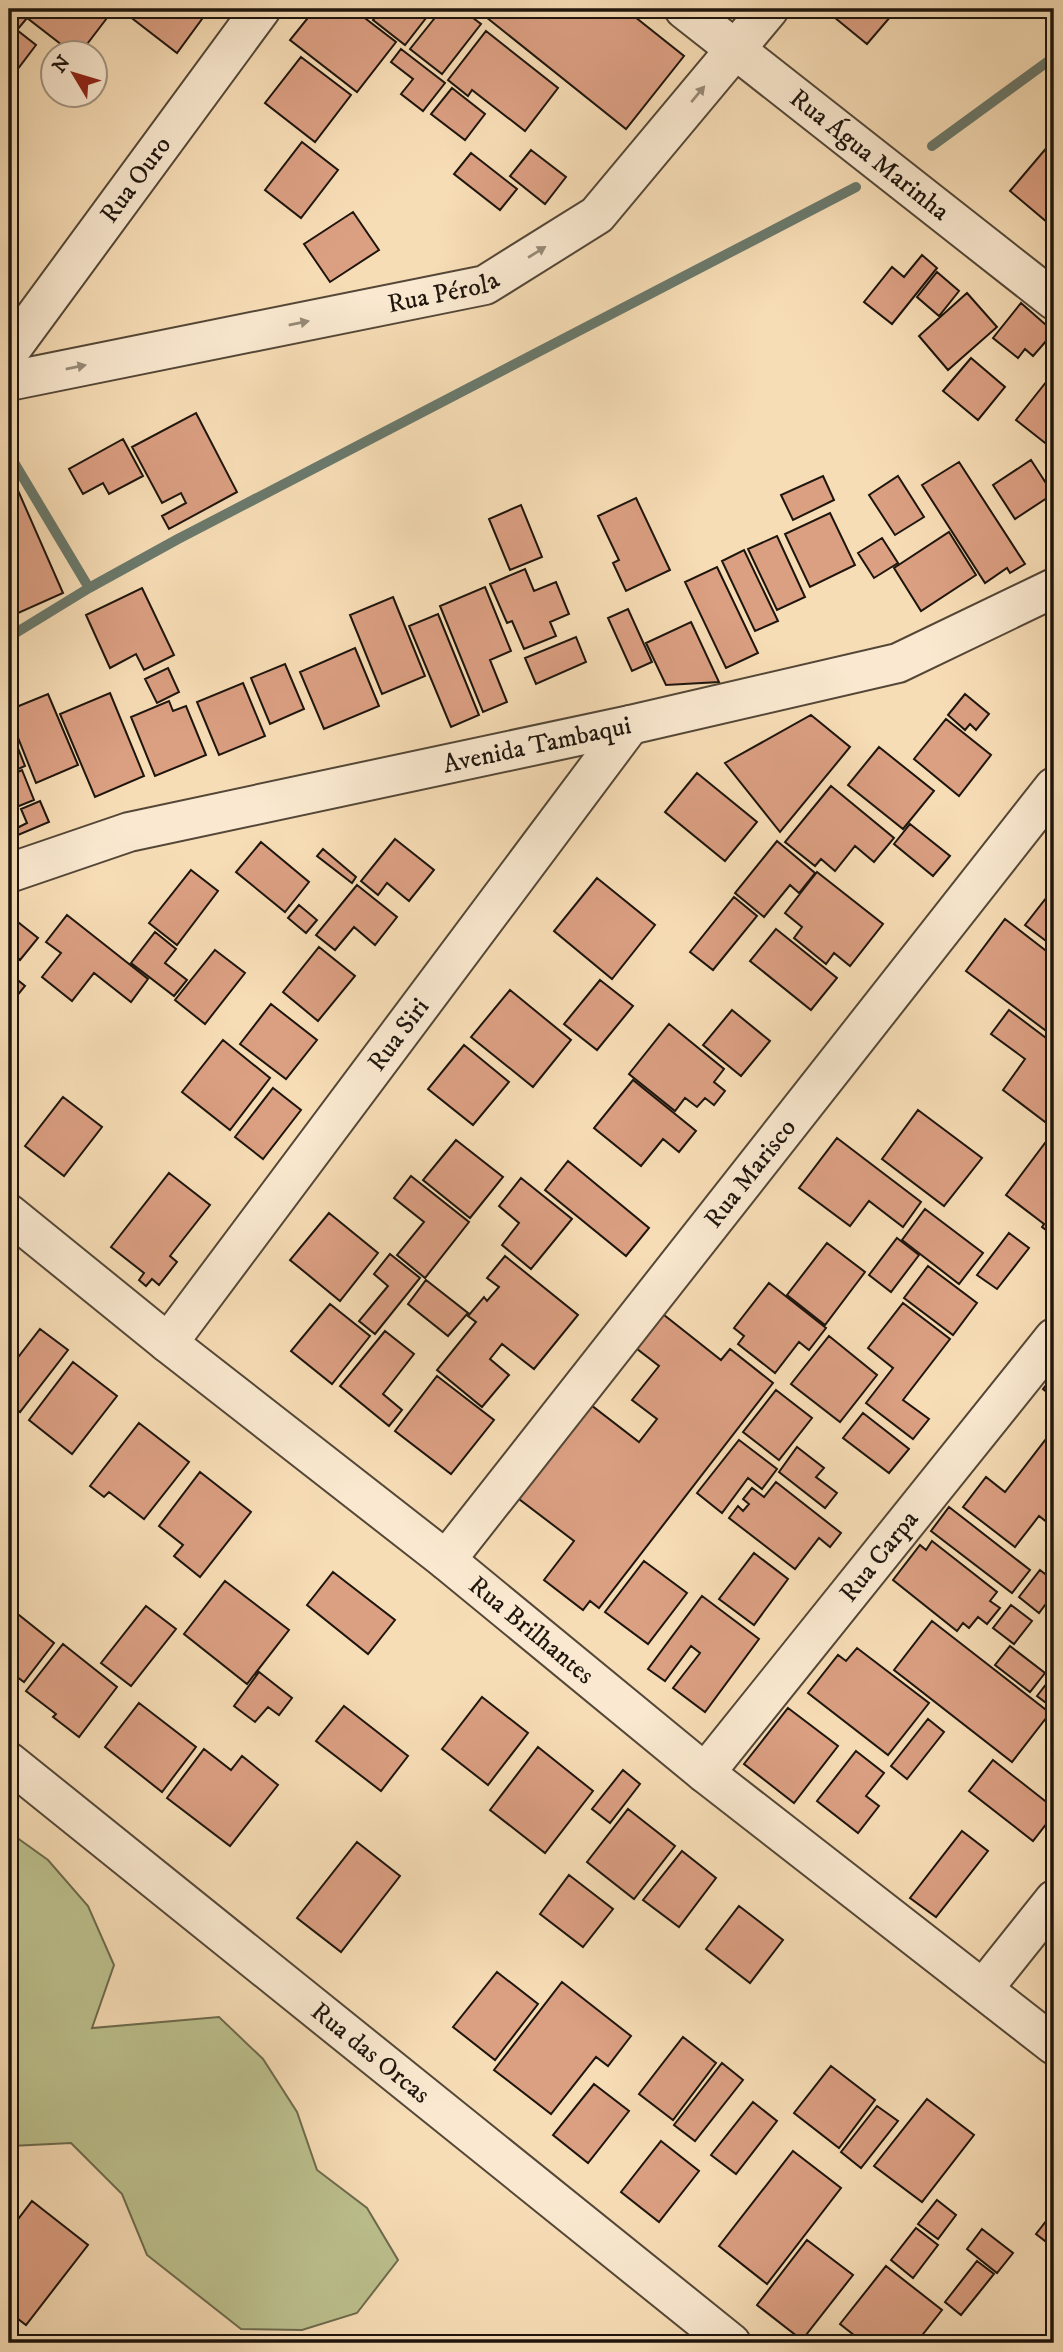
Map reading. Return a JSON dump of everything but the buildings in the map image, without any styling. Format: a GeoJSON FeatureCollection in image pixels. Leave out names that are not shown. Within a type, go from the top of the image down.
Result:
{"type":"FeatureCollection","features":[{"type":"Feature","properties":{"kind":"street","name":"Rua Ouro"},"geometry":{"type":"LineString","coordinates":[[9,352],[261,9]]}},
{"type":"Feature","properties":{"kind":"street","name":"Rua Água Marinha"},"geometry":{"type":"LineString","coordinates":[[684,9],[1054,300]]}},
{"type":"Feature","properties":{"kind":"street","name":"Rua Pérola"},"geometry":{"type":"LineString","coordinates":[[9,381],[485,285],[597,215],[769,9]]}},
{"type":"Feature","properties":{"kind":"street","name":"Avenida Tambaqui"},"geometry":{"type":"LineString","coordinates":[[9,873],[129,832],[630,725],[898,663],[1054,588]]}},
{"type":"Feature","properties":{"kind":"street","name":"Rua Siri"},"geometry":{"type":"LineString","coordinates":[[168,1343],[630,725]]}},
{"type":"Feature","properties":{"kind":"street","name":"Rua Marisco"},"geometry":{"type":"LineString","coordinates":[[446,1560],[1054,786]]}},
{"type":"Feature","properties":{"kind":"street","name":"Rua Brilhantes"},"geometry":{"type":"LineString","coordinates":[[9,1214],[168,1343],[446,1560],[705,1773],[1054,2046]]}},
{"type":"Feature","properties":{"kind":"street","name":"Rua Carpa"},"geometry":{"type":"LineString","coordinates":[[705,1773],[1054,1338]]}},
{"type":"Feature","properties":{"kind":"street","name":"Rua das Orcas"},"geometry":{"type":"LineString","coordinates":[[9,1762],[731,2343]]}},
{"type":"Feature","properties":{"kind":"street"},"geometry":{"type":"LineString","coordinates":[[984,1989],[1054,1900]]}},
{"type":"Feature","properties":{"kind":"green space"},"geometry":{"type":"Polygon","coordinates":[[[9,1832],[48,1860],[88,1906],[114,1965],[92,2028],[219,2017],[263,2059],[297,2112],[317,2170],[367,2208],[398,2260],[357,2313],[302,2330],[241,2329],[147,2255],[122,2194],[71,2143],[9,2148],[9,1832]]]}},
{"type":"Feature","properties":{"kind":"waterway"},"geometry":{"type":"LineString","coordinates":[[932,146],[1054,57]]}},
{"type":"Feature","properties":{"kind":"waterway"},"geometry":{"type":"LineString","coordinates":[[9,637],[89,588],[178,539],[856,187]]}},
{"type":"Feature","properties":{"kind":"waterway"},"geometry":{"type":"LineString","coordinates":[[9,454],[89,588]]}}]}
